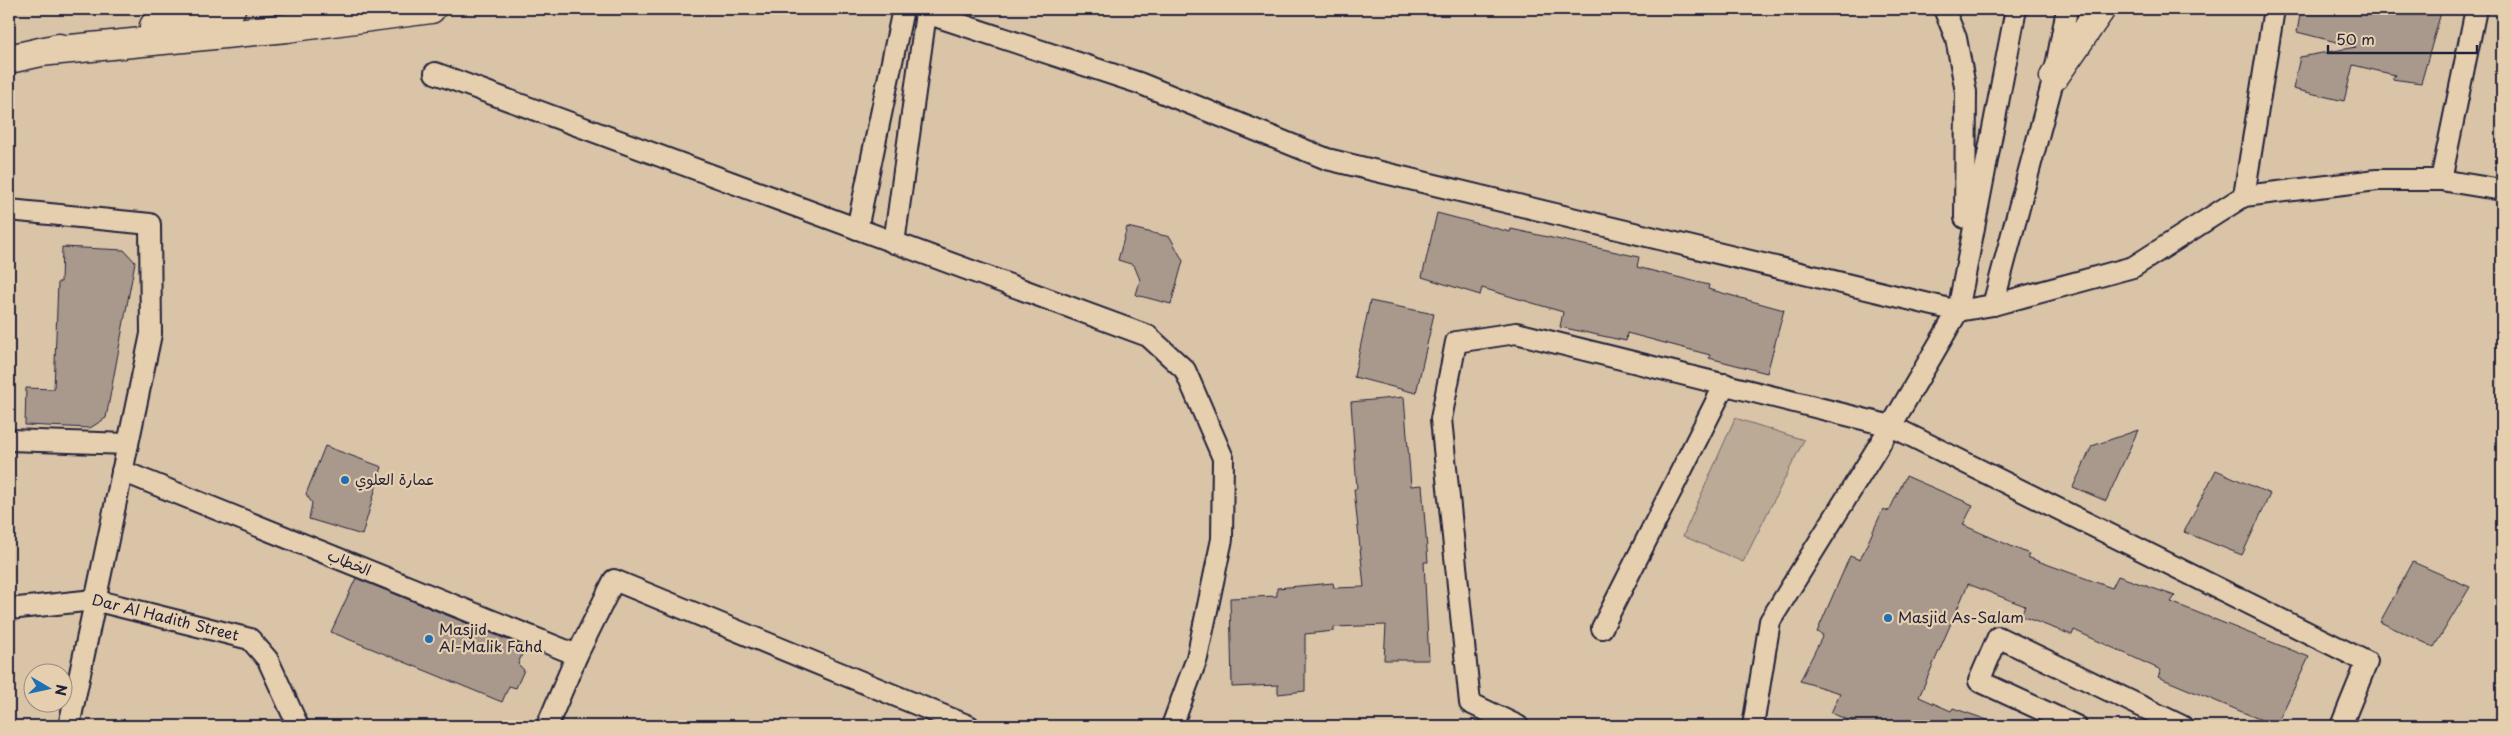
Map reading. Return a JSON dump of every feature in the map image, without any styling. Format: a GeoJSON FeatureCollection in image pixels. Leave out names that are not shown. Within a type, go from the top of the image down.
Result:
{"type":"FeatureCollection","features":[{"type":"Feature","properties":{"kind":"highway"},"geometry":{"type":"LineString","coordinates":[[9,59],[231,9]]}},
{"type":"Feature","properties":{"kind":"highway"},"geometry":{"type":"LineString","coordinates":[[40,52],[287,28],[432,9]]}},
{"type":"Feature","properties":{"kind":"highway"},"geometry":{"type":"LineString","coordinates":[[2054,77],[2101,9]]}},
{"type":"Feature","properties":{"kind":"street"},"geometry":{"type":"LineString","coordinates":[[857,229],[903,9]]}},
{"type":"Feature","properties":{"kind":"street"},"geometry":{"type":"LineString","coordinates":[[1944,9],[1956,38],[1966,92],[1963,281]]}},
{"type":"Feature","properties":{"kind":"street"},"geometry":{"type":"LineString","coordinates":[[1753,726],[1770,621],[1891,426],[1958,311],[2016,9]]}},
{"type":"Feature","properties":{"kind":"street"},"geometry":{"type":"LineString","coordinates":[[1993,304],[2054,77],[2067,9]]}},
{"type":"Feature","properties":{"kind":"street"},"geometry":{"type":"LineString","coordinates":[[2244,196],[2274,9]]}},
{"type":"Feature","properties":{"kind":"street"},"geometry":{"type":"LineString","coordinates":[[2441,180],[2476,9]]}},
{"type":"Feature","properties":{"kind":"street"},"geometry":{"type":"LineString","coordinates":[[894,243],[924,11],[1138,83],[1326,159],[1958,311],[1993,304],[2134,267],[2244,196],[2377,180],[2441,180],[2502,190]]}},
{"type":"Feature","properties":{"kind":"street"},"geometry":{"type":"LineString","coordinates":[[435,73],[1148,336],[1184,370],[1223,458],[1222,539],[1197,658],[1172,726]]}},
{"type":"Feature","properties":{"kind":"street"},"geometry":{"type":"LineString","coordinates":[[9,210],[150,224],[152,334],[94,600],[69,726]]}},
{"type":"Feature","properties":{"kind":"street"},"geometry":{"type":"LineString","coordinates":[[1518,726],[1470,703],[1441,419],[1456,342],[1516,333],[1891,426],[2367,662],[2341,726]]}},
{"type":"Feature","properties":{"kind":"street"},"geometry":{"type":"LineString","coordinates":[[1602,628],[1725,384]]}},
{"type":"Feature","properties":{"kind":"street"},"geometry":{"type":"LineString","coordinates":[[9,440],[128,444]]}},
{"type":"Feature","properties":{"kind":"street","name":"الخطاب"},"geometry":{"type":"LineString","coordinates":[[122,470],[577,656]]}},
{"type":"Feature","properties":{"kind":"street"},"geometry":{"type":"LineString","coordinates":[[547,726],[577,656],[614,580],[969,726]]}},
{"type":"Feature","properties":{"kind":"street","name":"Dar Al Hadith Street"},"geometry":{"type":"LineString","coordinates":[[9,609],[94,600],[250,639],[268,660],[298,726]]}},
{"type":"Feature","properties":{"kind":"street"},"geometry":{"type":"LineString","coordinates":[[2076,726],[1979,681],[1998,637],[2182,726]]}},
{"type":"Feature","properties":{"kind":"shaded area"},"geometry":{"type":"Polygon","coordinates":[[[1735,418],[1804,440],[1743,562],[1683,536],[1735,418]]]}},
{"type":"Feature","properties":{"kind":"building"},"geometry":{"type":"Polygon","coordinates":[[[2301,9],[2442,9],[2421,83],[2392,79],[2395,75],[2353,65],[2344,101],[2293,89],[2300,57],[2356,47],[2297,32],[2301,9]]]}},
{"type":"Feature","properties":{"kind":"building"},"geometry":{"type":"Polygon","coordinates":[[[1437,213],[1510,232],[1511,229],[1639,257],[1637,267],[1709,285],[1708,289],[1784,310],[1767,373],[1709,358],[1710,355],[1627,333],[1626,341],[1560,327],[1563,312],[1482,288],[1480,295],[1422,277],[1437,213]]]}},
{"type":"Feature","properties":{"kind":"building"},"geometry":{"type":"Polygon","coordinates":[[[1127,227],[1170,237],[1183,261],[1171,304],[1136,295],[1140,280],[1134,265],[1118,260],[1127,227]]]}},
{"type":"Feature","properties":{"kind":"building"},"geometry":{"type":"Polygon","coordinates":[[[62,247],[124,250],[135,262],[106,418],[90,428],[25,425],[26,388],[54,389],[58,282],[61,282],[62,247]]]}},
{"type":"Feature","properties":{"kind":"building"},"geometry":{"type":"Polygon","coordinates":[[[1370,301],[1434,314],[1416,393],[1354,377],[1370,301]]]}},
{"type":"Feature","properties":{"kind":"building"},"geometry":{"type":"Polygon","coordinates":[[[1404,397],[1411,486],[1422,485],[1428,562],[1424,562],[1429,660],[1384,660],[1386,625],[1334,627],[1334,631],[1305,634],[1305,691],[1278,694],[1278,685],[1232,687],[1230,598],[1277,596],[1277,588],[1333,583],[1334,588],[1364,587],[1354,489],[1357,489],[1351,402],[1404,397]]]}},
{"type":"Feature","properties":{"kind":"building"},"geometry":{"type":"Polygon","coordinates":[[[2138,430],[2106,501],[2073,487],[2092,446],[2138,430]]]}},
{"type":"Feature","properties":{"kind":"building","name":"عمارة العلوي"},"geometry":{"type":"Polygon","coordinates":[[[325,446],[382,467],[362,535],[309,519],[312,503],[306,494],[325,446]]]}},
{"type":"Feature","properties":{"kind":"building"},"geometry":{"type":"Polygon","coordinates":[[[2216,470],[2270,494],[2242,555],[2184,532],[2216,470]]]}},
{"type":"Feature","properties":{"kind":"building"},"geometry":{"type":"Polygon","coordinates":[[[1906,476],[1973,505],[1963,525],[2029,554],[2027,557],[2112,588],[2118,576],[2175,596],[2171,602],[2309,657],[2276,726],[2158,677],[2161,670],[2074,630],[2072,635],[2021,616],[2025,606],[1968,584],[1919,697],[1951,711],[1953,708],[1999,724],[1998,726],[1863,726],[1831,713],[1840,693],[1800,681],[1823,635],[1817,632],[1850,556],[1860,560],[1883,509],[1889,511],[1906,476]]]}},
{"type":"Feature","properties":{"kind":"building"},"geometry":{"type":"Polygon","coordinates":[[[2413,562],[2470,587],[2434,647],[2380,622],[2413,562]]]}},
{"type":"Feature","properties":{"kind":"building","name":"Masjid Al-Malik Fahd"},"geometry":{"type":"Polygon","coordinates":[[[356,578],[525,647],[518,664],[524,670],[516,688],[509,686],[502,702],[331,632],[356,578]]]}},
{"type":"Feature","properties":{"kind":"place","name":"عمارة العلوي"},"geometry":{"type":"Point","coordinates":[345,480]}},
{"type":"Feature","properties":{"kind":"place","name":"Masjid As-Salam"},"geometry":{"type":"Point","coordinates":[1888,618]}},
{"type":"Feature","properties":{"kind":"place","name":"Masjid Al-Malik Fahd"},"geometry":{"type":"Point","coordinates":[429,639]}}]}
